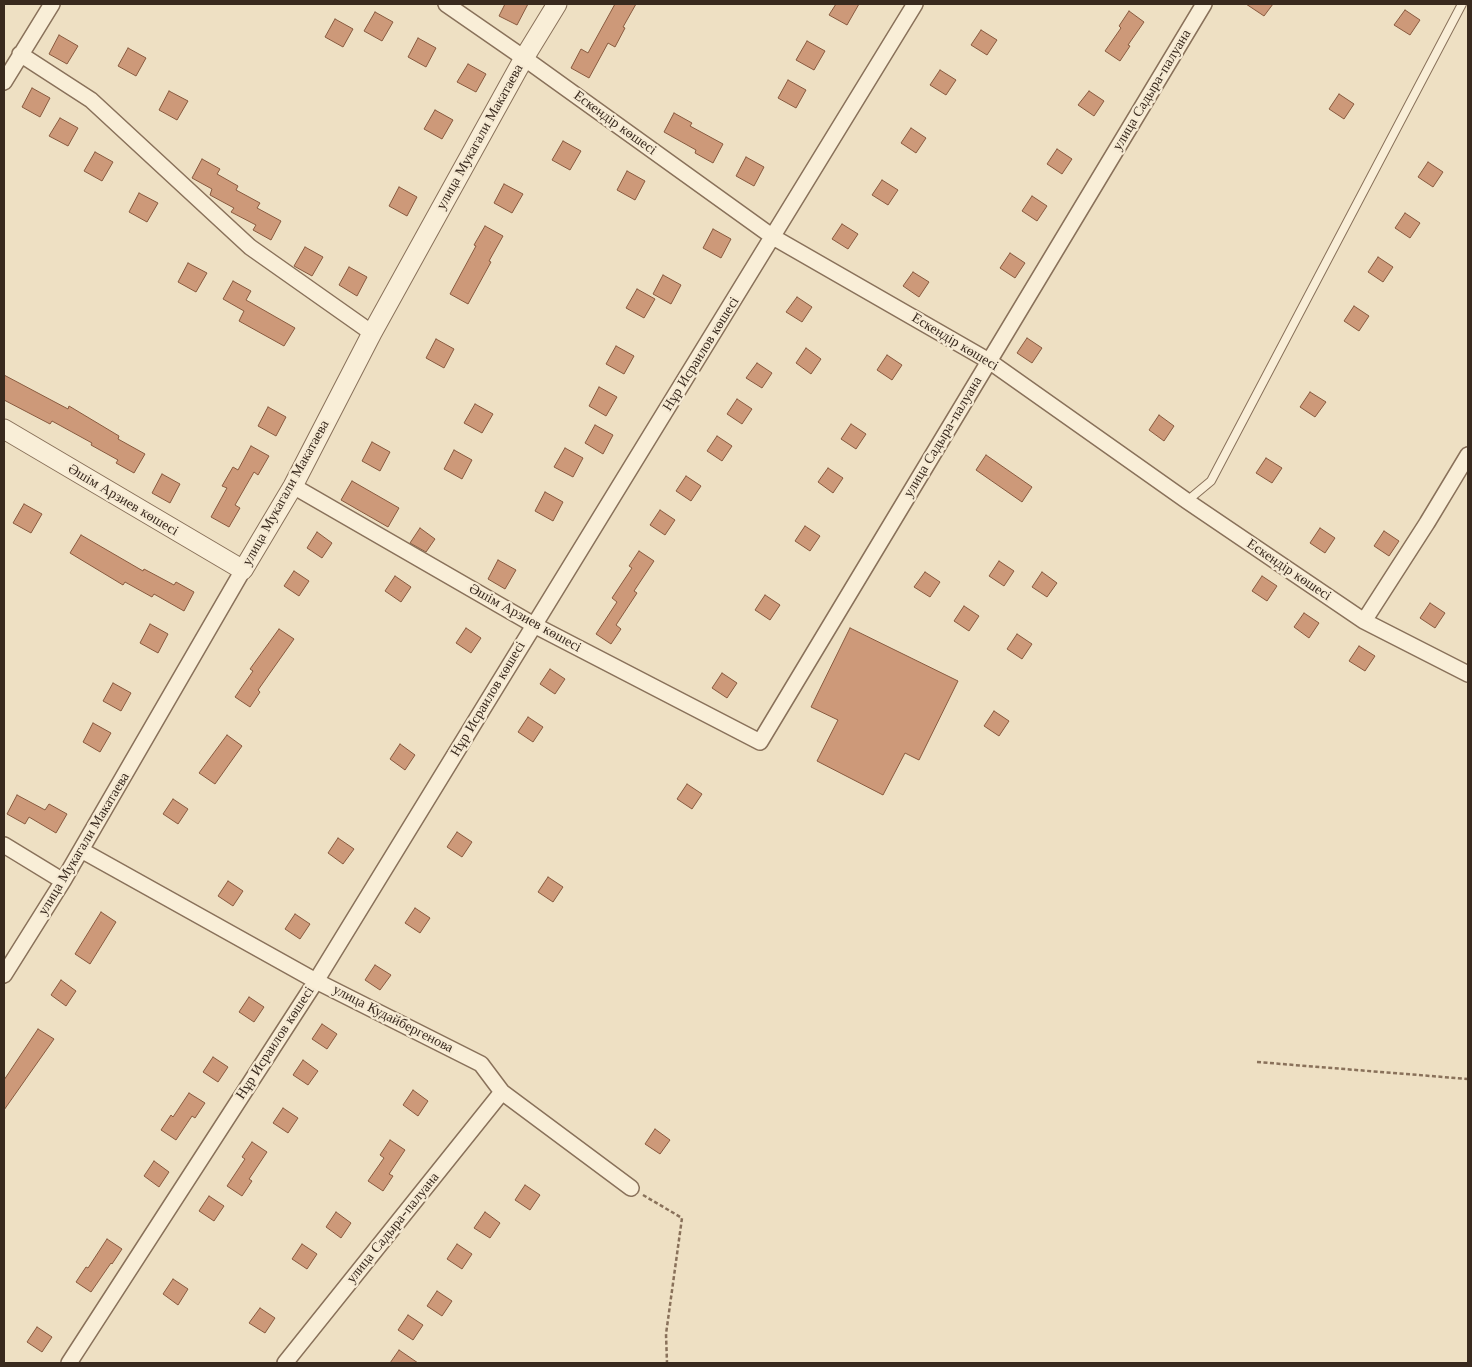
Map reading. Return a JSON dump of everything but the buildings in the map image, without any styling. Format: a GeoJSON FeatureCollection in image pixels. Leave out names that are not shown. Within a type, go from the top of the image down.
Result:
{"type":"FeatureCollection","features":[{"type":"Feature","properties":{"kind":"street"},"geometry":{"type":"LineString","coordinates":[[4,82],[52,4]]}},
{"type":"Feature","properties":{"kind":"street","name":"Ескендір көшесі"},"geometry":{"type":"LineString","coordinates":[[446,4],[773,237],[989,361],[1187,501],[1364,622],[1468,674]]}},
{"type":"Feature","properties":{"kind":"street","name":"улица Мукагали Макатаева"},"geometry":{"type":"LineString","coordinates":[[4,975],[63,881],[293,486],[372,333],[524,58],[557,4]]}},
{"type":"Feature","properties":{"kind":"street","name":"Нұр Исраилов көшесі"},"geometry":{"type":"LineString","coordinates":[[69,1363],[316,981],[915,4]]}},
{"type":"Feature","properties":{"kind":"street","name":"улица Садыра-палуана"},"geometry":{"type":"LineString","coordinates":[[760,742],[1204,4]]}},
{"type":"Feature","properties":{"kind":"street"},"geometry":{"type":"LineString","coordinates":[[20,54],[91,100],[250,247],[372,333]]}},
{"type":"Feature","properties":{"kind":"street","name":"Әшім Арзиев көшесі"},"geometry":{"type":"LineString","coordinates":[[4,429],[243,570]]}},
{"type":"Feature","properties":{"kind":"street"},"geometry":{"type":"LineString","coordinates":[[1364,622],[1428,523],[1468,455]]}},
{"type":"Feature","properties":{"kind":"street","name":"Әшім Арзиев көшесі"},"geometry":{"type":"LineString","coordinates":[[293,486],[534,625],[760,742]]}},
{"type":"Feature","properties":{"kind":"street"},"geometry":{"type":"LineString","coordinates":[[4,845],[63,881]]}},
{"type":"Feature","properties":{"kind":"street","name":"улица Кудайбергенова"},"geometry":{"type":"LineString","coordinates":[[81,850],[316,981],[481,1064],[502,1092],[631,1188]]}},
{"type":"Feature","properties":{"kind":"street","name":"улица Садыра-палуана"},"geometry":{"type":"LineString","coordinates":[[285,1363],[502,1092]]}},
{"type":"Feature","properties":{"kind":"lane"},"geometry":{"type":"LineString","coordinates":[[1187,501],[1211,481],[1462,4]]}},
{"type":"Feature","properties":{"kind":"path"},"geometry":{"type":"LineString","coordinates":[[1257,1062],[1468,1079]]}},
{"type":"Feature","properties":{"kind":"path"},"geometry":{"type":"LineString","coordinates":[[631,1188],[682,1218],[666,1334],[667,1363]]}}]}
